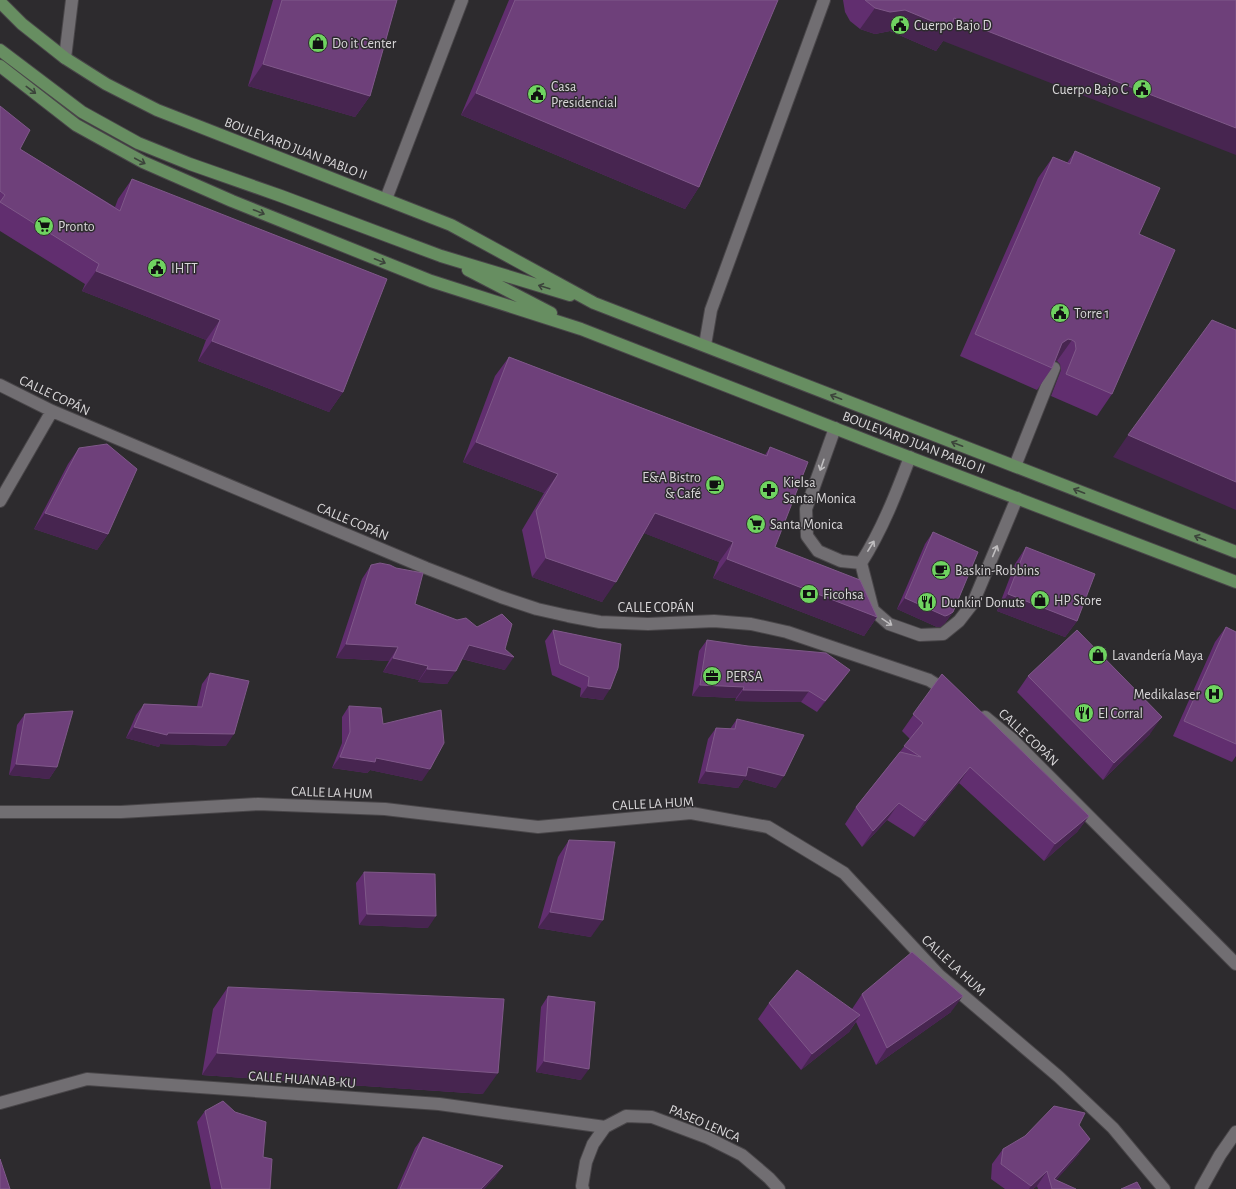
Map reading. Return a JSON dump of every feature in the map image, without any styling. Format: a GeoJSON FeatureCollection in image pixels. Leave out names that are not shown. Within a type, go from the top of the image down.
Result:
{"type":"FeatureCollection","features":[{"type":"Feature","properties":{"kind":"main road","name":"BOULEVARD JUAN PABLO II"},"geometry":{"type":"LineString","coordinates":[[0,2],[22,24],[65,58],[106,84],[157,110],[451,225],[594,303]]}},
{"type":"Feature","properties":{"kind":"main road","name":"BOULEVARD JUAN PABLO II"},"geometry":{"type":"LineString","coordinates":[[0,50],[82,112],[138,143],[190,164],[441,256],[594,303],[1236,552]]}},
{"type":"Feature","properties":{"kind":"main road","name":"BOULEVARD JUAN PABLO II"},"geometry":{"type":"LineString","coordinates":[[0,66],[76,125],[143,162],[232,202],[431,281],[581,329],[1236,582]]}},
{"type":"Feature","properties":{"kind":"main road","name":"BOULEVARD JUAN PABLO II"},"geometry":{"type":"LineString","coordinates":[[441,256],[581,329]]}},
{"type":"Feature","properties":{"kind":"street"},"geometry":{"type":"LineString","coordinates":[[65,58],[72,0]]}},
{"type":"Feature","properties":{"kind":"street"},"geometry":{"type":"LineString","coordinates":[[386,199],[462,0]]}},
{"type":"Feature","properties":{"kind":"street"},"geometry":{"type":"LineString","coordinates":[[705,345],[711,310],[824,0]]}},
{"type":"Feature","properties":{"kind":"street"},"geometry":{"type":"LineString","coordinates":[[1015,466],[1054,368]]}},
{"type":"Feature","properties":{"kind":"street","name":"CALLE COPÁN"},"geometry":{"type":"LineString","coordinates":[[0,385],[52,411],[426,568],[501,597],[537,609],[600,622],[648,624],[714,621],[751,624],[787,632],[930,680],[955,696]]}},
{"type":"Feature","properties":{"kind":"street"},"geometry":{"type":"LineString","coordinates":[[0,501],[52,411]]}},
{"type":"Feature","properties":{"kind":"street"},"geometry":{"type":"LineString","coordinates":[[834,428],[806,509],[808,536],[818,551],[841,562],[861,563]]}},
{"type":"Feature","properties":{"kind":"street"},"geometry":{"type":"LineString","coordinates":[[910,457],[886,519],[861,563],[873,610],[889,624],[920,635],[943,634],[959,621],[973,603],[1018,498]]}},
{"type":"Feature","properties":{"kind":"street","name":"CALLE COPÁN"},"geometry":{"type":"LineString","coordinates":[[974,708],[1013,740],[1236,964]]}},
{"type":"Feature","properties":{"kind":"street","name":"CALLE LA HUM"},"geometry":{"type":"LineString","coordinates":[[0,812],[121,812],[258,804],[385,809],[538,827],[691,813],[768,828],[844,873],[939,975],[1059,1077],[1112,1128],[1164,1189]]}},
{"type":"Feature","properties":{"kind":"street","name":"CALLE HUANAB-KU"},"geometry":{"type":"LineString","coordinates":[[0,1103],[87,1079],[439,1104],[604,1127]]}},
{"type":"Feature","properties":{"kind":"street","name":"PASEO LENCA"},"geometry":{"type":"LineString","coordinates":[[604,1127],[626,1116],[652,1117],[676,1125],[708,1138],[742,1155],[769,1178],[779,1189]]}},
{"type":"Feature","properties":{"kind":"street"},"geometry":{"type":"LineString","coordinates":[[583,1189],[582,1186],[586,1162],[593,1144],[604,1127]]}},
{"type":"Feature","properties":{"kind":"street"},"geometry":{"type":"LineString","coordinates":[[1201,1189],[1220,1155],[1236,1132]]}},
{"type":"Feature","properties":{"kind":"building","name":"Do it Center"},"geometry":{"type":"Polygon","coordinates":[[[282,0],[397,0],[370,96],[263,64],[282,0]]]}},
{"type":"Feature","properties":{"kind":"building","name":"Casa Presidencial"},"geometry":{"type":"Polygon","coordinates":[[[515,0],[778,0],[699,187],[476,93],[515,0]]]}},
{"type":"Feature","properties":{"kind":"building","name":"Cuerpo Bajo C"},"geometry":{"type":"Polygon","coordinates":[[[865,0],[1236,0],[1236,128],[954,18],[951,29],[905,10],[890,12],[875,8],[865,0]]]}},
{"type":"Feature","properties":{"kind":"building"},"geometry":{"type":"Polygon","coordinates":[[[0,106],[30,130],[20,149],[120,211],[132,179],[387,279],[343,392],[212,341],[220,320],[96,271],[99,264],[0,202],[5,195],[0,191],[0,106]]]}},
{"type":"Feature","properties":{"kind":"building","name":"Torre 1"},"geometry":{"type":"Polygon","coordinates":[[[1075,151],[1160,188],[1139,234],[1175,250],[1112,394],[1066,374],[1076,349],[1075,342],[1072,340],[1068,339],[1062,343],[1052,368],[975,334],[1053,157],[1070,164],[1075,151]]]}},
{"type":"Feature","properties":{"kind":"building"},"geometry":{"type":"Polygon","coordinates":[[[1212,320],[1236,330],[1236,482],[1128,435],[1212,320]]]}},
{"type":"Feature","properties":{"kind":"building"},"geometry":{"type":"Polygon","coordinates":[[[509,357],[767,456],[770,447],[808,462],[775,547],[860,580],[877,617],[727,559],[733,542],[655,513],[616,582],[546,558],[536,511],[558,474],[476,442],[509,357]]]}},
{"type":"Feature","properties":{"kind":"building"},"geometry":{"type":"Polygon","coordinates":[[[107,444],[137,469],[108,534],[45,513],[79,448],[107,444]]]}},
{"type":"Feature","properties":{"kind":"building"},"geometry":{"type":"Polygon","coordinates":[[[933,532],[978,552],[953,612],[945,616],[905,598],[933,532]]]}},
{"type":"Feature","properties":{"kind":"building"},"geometry":{"type":"Polygon","coordinates":[[[1026,547],[1095,574],[1077,621],[1008,594],[1026,547]]]}},
{"type":"Feature","properties":{"kind":"building"},"geometry":{"type":"Polygon","coordinates":[[[380,563],[396,568],[423,573],[415,604],[457,620],[466,618],[477,627],[502,614],[512,624],[505,649],[514,657],[469,645],[456,671],[427,669],[428,666],[393,658],[398,647],[346,644],[371,565],[380,563]]]}},
{"type":"Feature","properties":{"kind":"building","name":"Medikalaser"},"geometry":{"type":"Polygon","coordinates":[[[1226,627],[1236,632],[1236,744],[1184,721],[1226,627]]]}},
{"type":"Feature","properties":{"kind":"building"},"geometry":{"type":"Polygon","coordinates":[[[553,630],[621,644],[618,668],[610,689],[588,686],[589,677],[560,664],[553,630]]]}},
{"type":"Feature","properties":{"kind":"building","name":"El Corral"},"geometry":{"type":"Polygon","coordinates":[[[1077,630],[1162,717],[1114,763],[1028,676],[1077,630]]]}},
{"type":"Feature","properties":{"kind":"building"},"geometry":{"type":"Polygon","coordinates":[[[707,640],[748,646],[826,653],[850,670],[825,701],[809,691],[743,690],[744,687],[700,685],[707,640]]]}},
{"type":"Feature","properties":{"kind":"building"},"geometry":{"type":"Polygon","coordinates":[[[210,673],[249,681],[234,734],[168,733],[167,735],[134,727],[144,704],[202,707],[210,673]]]}},
{"type":"Feature","properties":{"kind":"building"},"geometry":{"type":"Polygon","coordinates":[[[942,674],[1089,816],[1055,844],[970,767],[925,821],[899,803],[873,831],[856,807],[900,752],[921,757],[904,746],[923,723],[913,714],[942,674]]]}},
{"type":"Feature","properties":{"kind":"building"},"geometry":{"type":"Polygon","coordinates":[[[349,706],[381,708],[383,724],[441,710],[444,743],[430,769],[376,758],[375,762],[340,757],[350,732],[349,706]]]}},
{"type":"Feature","properties":{"kind":"building"},"geometry":{"type":"Polygon","coordinates":[[[73,711],[57,767],[16,764],[25,714],[73,711]]]}},
{"type":"Feature","properties":{"kind":"building"},"geometry":{"type":"Polygon","coordinates":[[[737,719],[804,735],[784,776],[748,767],[746,776],[706,771],[716,728],[735,729],[737,719]]]}},
{"type":"Feature","properties":{"kind":"building"},"geometry":{"type":"Polygon","coordinates":[[[569,840],[615,842],[603,920],[550,912],[569,840]]]}},
{"type":"Feature","properties":{"kind":"building"},"geometry":{"type":"Polygon","coordinates":[[[364,872],[435,874],[436,916],[367,914],[364,872]]]}},
{"type":"Feature","properties":{"kind":"building"},"geometry":{"type":"Polygon","coordinates":[[[912,952],[963,996],[887,1048],[862,994],[912,952]]]}},
{"type":"Feature","properties":{"kind":"building"},"geometry":{"type":"Polygon","coordinates":[[[797,970],[860,1015],[812,1054],[769,1003],[797,970]]]}},
{"type":"Feature","properties":{"kind":"building"},"geometry":{"type":"Polygon","coordinates":[[[228,987],[504,999],[498,1073],[217,1053],[228,987]]]}},
{"type":"Feature","properties":{"kind":"building"},"geometry":{"type":"Polygon","coordinates":[[[548,996],[595,1002],[589,1069],[544,1061],[548,996]]]}},
{"type":"Feature","properties":{"kind":"building"},"geometry":{"type":"Polygon","coordinates":[[[223,1101],[235,1112],[266,1122],[263,1157],[272,1159],[270,1189],[222,1189],[205,1111],[223,1101]]]}},
{"type":"Feature","properties":{"kind":"building"},"geometry":{"type":"Polygon","coordinates":[[[1054,1106],[1085,1113],[1079,1125],[1090,1139],[1054,1179],[1076,1189],[1052,1189],[1047,1171],[1031,1186],[1001,1164],[1003,1149],[1025,1136],[1054,1106]]]}},
{"type":"Feature","properties":{"kind":"building"},"geometry":{"type":"Polygon","coordinates":[[[423,1137],[503,1166],[481,1189],[400,1189],[423,1137]]]}},
{"type":"Feature","properties":{"kind":"building"},"geometry":{"type":"Polygon","coordinates":[[[0,1159],[10,1189],[0,1189],[0,1159]]]}},
{"type":"Feature","properties":{"kind":"building"},"geometry":{"type":"Polygon","coordinates":[[[1137,1182],[1141,1189],[1121,1189],[1137,1182]]]}},
{"type":"Feature","properties":{"kind":"place","name":"Cuerpo Bajo D"},"geometry":{"type":"Point","coordinates":[900,25]}},
{"type":"Feature","properties":{"kind":"place","name":"Do it Center"},"geometry":{"type":"Point","coordinates":[318,43]}},
{"type":"Feature","properties":{"kind":"place","name":"Cuerpo Bajo C"},"geometry":{"type":"Point","coordinates":[1142,89]}},
{"type":"Feature","properties":{"kind":"place","name":"Casa Presidencial"},"geometry":{"type":"Point","coordinates":[537,94]}},
{"type":"Feature","properties":{"kind":"place","name":"Pronto"},"geometry":{"type":"Point","coordinates":[44,226]}},
{"type":"Feature","properties":{"kind":"place","name":"IHTT"},"geometry":{"type":"Point","coordinates":[157,268]}},
{"type":"Feature","properties":{"kind":"place","name":"Torre 1"},"geometry":{"type":"Point","coordinates":[1060,313]}},
{"type":"Feature","properties":{"kind":"place","name":"E&A Bistro & Café"},"geometry":{"type":"Point","coordinates":[715,485]}},
{"type":"Feature","properties":{"kind":"place","name":"Kielsa Santa Monica"},"geometry":{"type":"Point","coordinates":[769,490]}},
{"type":"Feature","properties":{"kind":"place","name":"Santa Monica"},"geometry":{"type":"Point","coordinates":[756,524]}},
{"type":"Feature","properties":{"kind":"place","name":"Baskin-Robbins"},"geometry":{"type":"Point","coordinates":[941,570]}},
{"type":"Feature","properties":{"kind":"place","name":"Ficohsa"},"geometry":{"type":"Point","coordinates":[809,594]}},
{"type":"Feature","properties":{"kind":"place","name":"HP Store"},"geometry":{"type":"Point","coordinates":[1040,600]}},
{"type":"Feature","properties":{"kind":"place","name":"Dunkin' Donuts"},"geometry":{"type":"Point","coordinates":[927,602]}},
{"type":"Feature","properties":{"kind":"place","name":"Lavandería Maya"},"geometry":{"type":"Point","coordinates":[1098,655]}},
{"type":"Feature","properties":{"kind":"place","name":"PERSA"},"geometry":{"type":"Point","coordinates":[712,676]}},
{"type":"Feature","properties":{"kind":"place","name":"Medikalaser"},"geometry":{"type":"Point","coordinates":[1214,694]}},
{"type":"Feature","properties":{"kind":"place","name":"El Corral"},"geometry":{"type":"Point","coordinates":[1084,713]}}]}
